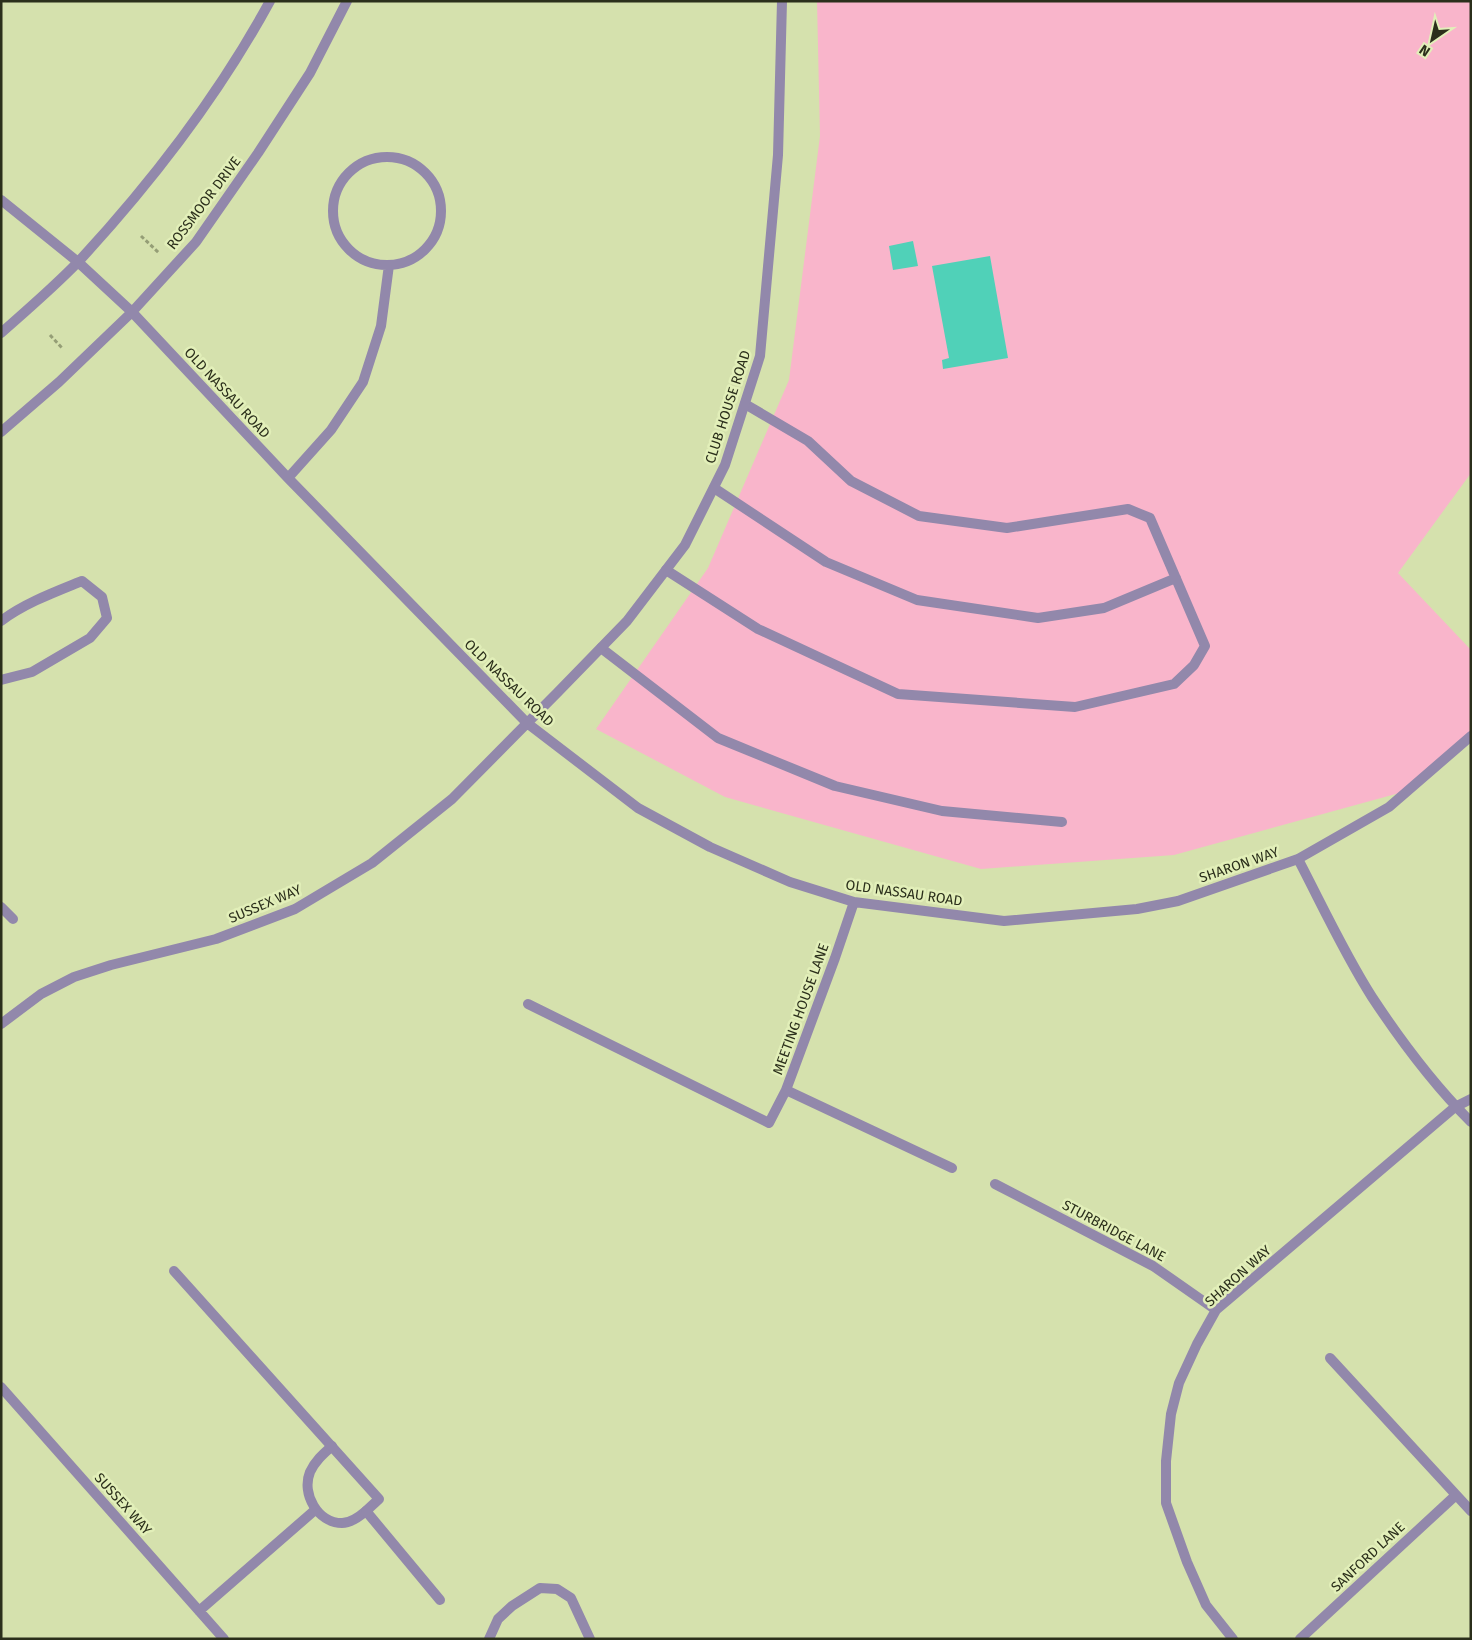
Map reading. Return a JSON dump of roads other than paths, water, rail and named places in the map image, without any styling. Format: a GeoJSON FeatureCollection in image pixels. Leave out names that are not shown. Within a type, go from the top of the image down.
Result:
{"type":"FeatureCollection","features":[{"type":"Feature","properties":{"kind":"street"},"geometry":{"type":"LineString","coordinates":[[1,333],[78,262],[153,176],[249,39],[270,1]]}},
{"type":"Feature","properties":{"kind":"street","name":"ROSSMOOR DRIVE"},"geometry":{"type":"LineString","coordinates":[[1,432],[60,382],[132,312],[196,242],[258,153],[310,73],[347,1]]}},
{"type":"Feature","properties":{"kind":"street","name":"CLUB HOUSE ROAD"},"geometry":{"type":"LineString","coordinates":[[527,723],[627,621],[685,545],[725,465],[760,356],[778,155],[782,1]]}},
{"type":"Feature","properties":{"kind":"street"},"geometry":{"type":"LineString","coordinates":[[391,156],[408,160],[422,169],[437,187],[441,203],[441,220],[435,236],[425,250],[411,260],[389,266],[367,261],[348,248],[336,230],[333,212],[335,196],[342,180],[349,171],[368,159],[391,156]]}},
{"type":"Feature","properties":{"kind":"street","name":"OLD NASSAU ROAD"},"geometry":{"type":"LineString","coordinates":[[1,200],[78,262],[132,312],[288,478],[527,723],[638,808],[710,846],[790,882],[854,902],[1004,921],[1136,909]]}},
{"type":"Feature","properties":{"kind":"street"},"geometry":{"type":"LineString","coordinates":[[288,478],[331,430],[364,382],[380,326],[389,266]]}},
{"type":"Feature","properties":{"kind":"street"},"geometry":{"type":"LineString","coordinates":[[666,570],[758,628],[898,694],[1074,707],[1174,684],[1194,665],[1205,646],[1150,518],[1128,509],[1007,528],[919,516],[851,481],[808,441],[744,404]]}},
{"type":"Feature","properties":{"kind":"street"},"geometry":{"type":"LineString","coordinates":[[714,488],[826,562],[917,600],[1038,618],[1104,608],[1176,578]]}},
{"type":"Feature","properties":{"kind":"street"},"geometry":{"type":"LineString","coordinates":[[1,621],[51,594],[82,582],[102,597],[107,618],[90,638],[32,672],[1,680]]}},
{"type":"Feature","properties":{"kind":"street"},"geometry":{"type":"LineString","coordinates":[[601,648],[718,738],[834,786],[942,811],[1062,822]]}},
{"type":"Feature","properties":{"kind":"street","name":"SUSSEX WAY"},"geometry":{"type":"LineString","coordinates":[[1,1024],[41,994],[74,977],[111,965],[216,939],[295,909],[372,863],[452,799],[527,723]]}},
{"type":"Feature","properties":{"kind":"street"},"geometry":{"type":"LineString","coordinates":[[1298,859],[1388,807],[1471,736]]}},
{"type":"Feature","properties":{"kind":"street","name":"SHARON WAY"},"geometry":{"type":"LineString","coordinates":[[1136,909],[1178,901],[1298,859],[1372,996],[1455,1107],[1471,1122]]}},
{"type":"Feature","properties":{"kind":"street","name":"MEETING HOUSE LANE"},"geometry":{"type":"LineString","coordinates":[[528,1004],[769,1123],[786,1090],[854,902]]}},
{"type":"Feature","properties":{"kind":"street"},"geometry":{"type":"LineString","coordinates":[[1,907],[12,919]]}},
{"type":"Feature","properties":{"kind":"street"},"geometry":{"type":"LineString","coordinates":[[786,1090],[952,1168]]}},
{"type":"Feature","properties":{"kind":"street"},"geometry":{"type":"LineString","coordinates":[[1455,1107],[1471,1099]]}},
{"type":"Feature","properties":{"kind":"street","name":"SHARON WAY"},"geometry":{"type":"LineString","coordinates":[[1233,1639],[1206,1605],[1186,1562],[1166,1503],[1166,1461],[1171,1414],[1179,1383],[1197,1344],[1216,1310],[1455,1107]]}},
{"type":"Feature","properties":{"kind":"street","name":"STURBRIDGE LANE"},"geometry":{"type":"LineString","coordinates":[[995,1184],[1153,1266],[1216,1310]]}},
{"type":"Feature","properties":{"kind":"street"},"geometry":{"type":"LineString","coordinates":[[174,1271],[332,1446],[379,1499],[355,1520],[343,1523],[329,1520],[316,1510],[308,1489],[309,1474],[317,1459],[332,1446]]}},
{"type":"Feature","properties":{"kind":"street"},"geometry":{"type":"LineString","coordinates":[[1330,1358],[1471,1511]]}},
{"type":"Feature","properties":{"kind":"street","name":"SUSSEX WAY"},"geometry":{"type":"LineString","coordinates":[[2,1388],[224,1639]]}},
{"type":"Feature","properties":{"kind":"street","name":"SANFORD LANE"},"geometry":{"type":"LineString","coordinates":[[1300,1639],[1456,1495]]}},
{"type":"Feature","properties":{"kind":"street"},"geometry":{"type":"LineString","coordinates":[[199,1611],[316,1510]]}},
{"type":"Feature","properties":{"kind":"street"},"geometry":{"type":"LineString","coordinates":[[366,1511],[440,1600]]}},
{"type":"Feature","properties":{"kind":"street"},"geometry":{"type":"LineString","coordinates":[[489,1639],[498,1619],[512,1606],[540,1588],[557,1589],[571,1598],[590,1639]]}},
{"type":"Feature","properties":{"kind":"water"},"geometry":{"type":"Polygon","coordinates":[[[913,241],[918,266],[893,270],[889,246],[913,241]]]}},
{"type":"Feature","properties":{"kind":"water"},"geometry":{"type":"Polygon","coordinates":[[[990,256],[1008,358],[943,369],[942,360],[949,358],[932,266],[990,256]]]}}]}
